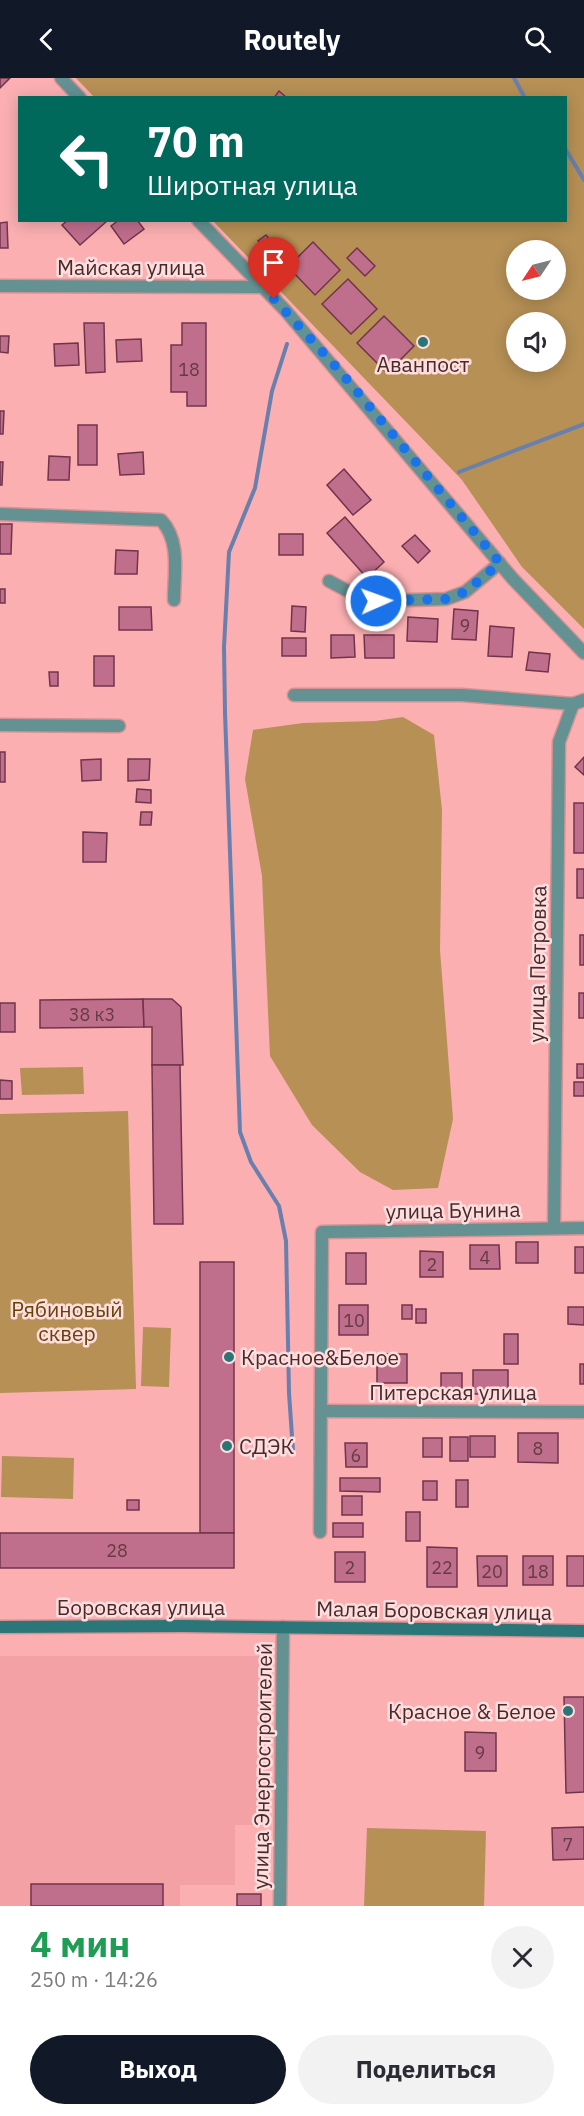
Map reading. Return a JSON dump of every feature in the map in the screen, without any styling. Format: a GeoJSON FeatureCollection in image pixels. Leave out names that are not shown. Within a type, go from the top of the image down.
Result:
{"type":"FeatureCollection","features":[{"type":"Feature","properties":{"kind":"street"},"geometry":{"type":"LineString","coordinates":[[61,78],[78,96]]}},
{"type":"Feature","properties":{"kind":"street"},"geometry":{"type":"LineString","coordinates":[[200,222],[339,370],[500,563],[584,652]]}},
{"type":"Feature","properties":{"kind":"street","name":"Майская улица"},"geometry":{"type":"LineString","coordinates":[[0,286],[262,287]]}},
{"type":"Feature","properties":{"kind":"street"},"geometry":{"type":"LineString","coordinates":[[0,514],[161,520],[168,528],[175,547],[174,600]]}},
{"type":"Feature","properties":{"kind":"street"},"geometry":{"type":"LineString","coordinates":[[329,581],[358,597],[376,601],[446,599],[465,592],[500,563]]}},
{"type":"Feature","properties":{"kind":"street"},"geometry":{"type":"LineString","coordinates":[[294,695],[462,694],[579,702]]}},
{"type":"Feature","properties":{"kind":"street","name":"улица Петровка"},"geometry":{"type":"LineString","coordinates":[[554,1227],[559,742],[579,702]]}},
{"type":"Feature","properties":{"kind":"street"},"geometry":{"type":"LineString","coordinates":[[0,725],[119,726]]}},
{"type":"Feature","properties":{"kind":"street","name":"улица Бунина"},"geometry":{"type":"LineString","coordinates":[[321,1411],[322,1232],[584,1228]]}},
{"type":"Feature","properties":{"kind":"street"},"geometry":{"type":"LineString","coordinates":[[320,1532],[321,1411]]}},
{"type":"Feature","properties":{"kind":"street","name":"Питерская улица"},"geometry":{"type":"LineString","coordinates":[[321,1411],[584,1412]]}},
{"type":"Feature","properties":{"kind":"street","name":"Боровская улица"},"geometry":{"type":"LineString","coordinates":[[0,1627],[283,1627]]}},
{"type":"Feature","properties":{"kind":"street","name":"Малая Боровская улица"},"geometry":{"type":"LineString","coordinates":[[283,1627],[584,1631]]}},
{"type":"Feature","properties":{"kind":"street","name":"улица Энергостроителей"},"geometry":{"type":"LineString","coordinates":[[280,1906],[283,1627]]}},
{"type":"Feature","properties":{"kind":"shaded area"},"geometry":{"type":"Polygon","coordinates":[[[0,1656],[259,1656],[260,1825],[235,1825],[235,1885],[180,1885],[180,1906],[0,1906],[0,1656]]]}},
{"type":"Feature","properties":{"kind":"green space","name":"Аванпост"},"geometry":{"type":"Polygon","coordinates":[[[76,78],[584,78],[584,629],[522,567],[462,480],[214,222],[567,222],[567,96],[93,96],[76,78]]]}},
{"type":"Feature","properties":{"kind":"green space"},"geometry":{"type":"Polygon","coordinates":[[[403,717],[434,735],[442,810],[440,950],[453,1119],[438,1188],[393,1190],[360,1172],[312,1125],[270,1056],[262,876],[245,779],[253,730],[303,723],[375,721],[403,717]]]}},
{"type":"Feature","properties":{"kind":"green space"},"geometry":{"type":"Polygon","coordinates":[[[83,1067],[84,1094],[22,1095],[20,1068],[83,1067]]]}},
{"type":"Feature","properties":{"kind":"green space","name":"Рябиновый сквер"},"geometry":{"type":"Polygon","coordinates":[[[128,1111],[136,1389],[0,1393],[0,1114],[128,1111]]]}},
{"type":"Feature","properties":{"kind":"green space"},"geometry":{"type":"Polygon","coordinates":[[[143,1327],[171,1328],[169,1387],[141,1386],[143,1327]]]}},
{"type":"Feature","properties":{"kind":"green space"},"geometry":{"type":"Polygon","coordinates":[[[2,1456],[74,1458],[73,1499],[1,1497],[2,1456]]]}},
{"type":"Feature","properties":{"kind":"green space"},"geometry":{"type":"Polygon","coordinates":[[[367,1828],[486,1831],[484,1906],[364,1906],[367,1828]]]}},
{"type":"Feature","properties":{"kind":"building"},"geometry":{"type":"Polygon","coordinates":[[[0,78],[10,78],[0,88],[0,78]]]}},
{"type":"Feature","properties":{"kind":"building"},"geometry":{"type":"Polygon","coordinates":[[[279,91],[285,96],[275,96],[279,91]]]}},
{"type":"Feature","properties":{"kind":"building"},"geometry":{"type":"Polygon","coordinates":[[[7,222],[8,248],[0,248],[0,223],[7,222]]]}},
{"type":"Feature","properties":{"kind":"building"},"geometry":{"type":"Polygon","coordinates":[[[66,222],[106,222],[80,245],[62,225],[66,222]]]}},
{"type":"Feature","properties":{"kind":"building"},"geometry":{"type":"Polygon","coordinates":[[[116,222],[139,222],[144,229],[124,244],[111,226],[116,222]]]}},
{"type":"Feature","properties":{"kind":"building"},"geometry":{"type":"Polygon","coordinates":[[[266,235],[274,245],[266,251],[258,241],[266,235]]]}},
{"type":"Feature","properties":{"kind":"building"},"geometry":{"type":"Polygon","coordinates":[[[313,242],[340,270],[315,295],[290,269],[298,261],[296,259],[313,242]]]}},
{"type":"Feature","properties":{"kind":"building"},"geometry":{"type":"Polygon","coordinates":[[[357,248],[375,266],[365,276],[347,258],[357,248]]]}},
{"type":"Feature","properties":{"kind":"building"},"geometry":{"type":"Polygon","coordinates":[[[348,279],[377,309],[351,334],[322,304],[348,279]]]}},
{"type":"Feature","properties":{"kind":"building"},"geometry":{"type":"Polygon","coordinates":[[[384,316],[414,346],[387,373],[357,343],[384,316]]]}},
{"type":"Feature","properties":{"kind":"building"},"geometry":{"type":"Polygon","coordinates":[[[84,323],[104,323],[105,372],[86,373],[84,323]]]}},
{"type":"Feature","properties":{"kind":"building"},"geometry":{"type":"Polygon","coordinates":[[[182,323],[206,323],[206,406],[187,406],[187,392],[171,392],[171,345],[182,345],[182,323]]]}},
{"type":"Feature","properties":{"kind":"building"},"geometry":{"type":"Polygon","coordinates":[[[0,336],[9,336],[8,353],[0,352],[0,336]]]}},
{"type":"Feature","properties":{"kind":"building"},"geometry":{"type":"Polygon","coordinates":[[[141,339],[142,361],[117,362],[116,340],[141,339]]]}},
{"type":"Feature","properties":{"kind":"building"},"geometry":{"type":"Polygon","coordinates":[[[78,343],[79,365],[55,366],[54,344],[78,343]]]}},
{"type":"Feature","properties":{"kind":"building"},"geometry":{"type":"Polygon","coordinates":[[[0,411],[4,411],[3,434],[0,434],[0,411]]]}},
{"type":"Feature","properties":{"kind":"building"},"geometry":{"type":"Polygon","coordinates":[[[78,425],[97,425],[97,465],[78,465],[78,425]]]}},
{"type":"Feature","properties":{"kind":"building"},"geometry":{"type":"Polygon","coordinates":[[[143,452],[144,474],[120,475],[118,454],[143,452]]]}},
{"type":"Feature","properties":{"kind":"building"},"geometry":{"type":"Polygon","coordinates":[[[49,456],[70,457],[69,480],[48,480],[49,456]]]}},
{"type":"Feature","properties":{"kind":"building"},"geometry":{"type":"Polygon","coordinates":[[[0,462],[3,462],[2,485],[0,485],[0,462]]]}},
{"type":"Feature","properties":{"kind":"building"},"geometry":{"type":"Polygon","coordinates":[[[344,469],[371,500],[353,515],[327,485],[344,469]]]}},
{"type":"Feature","properties":{"kind":"building"},"geometry":{"type":"Polygon","coordinates":[[[345,517],[384,562],[367,578],[327,533],[345,517]]]}},
{"type":"Feature","properties":{"kind":"building"},"geometry":{"type":"Polygon","coordinates":[[[0,524],[12,524],[11,554],[0,554],[0,524]]]}},
{"type":"Feature","properties":{"kind":"building"},"geometry":{"type":"Polygon","coordinates":[[[279,534],[303,534],[303,555],[279,555],[279,534]]]}},
{"type":"Feature","properties":{"kind":"building"},"geometry":{"type":"Polygon","coordinates":[[[415,535],[430,551],[418,563],[402,546],[415,535]]]}},
{"type":"Feature","properties":{"kind":"building"},"geometry":{"type":"Polygon","coordinates":[[[116,550],[138,551],[137,574],[115,574],[116,550]]]}},
{"type":"Feature","properties":{"kind":"building"},"geometry":{"type":"Polygon","coordinates":[[[0,589],[5,589],[5,603],[0,603],[0,589]]]}},
{"type":"Feature","properties":{"kind":"building"},"geometry":{"type":"Polygon","coordinates":[[[292,606],[306,607],[305,632],[291,631],[292,606]]]}},
{"type":"Feature","properties":{"kind":"building"},"geometry":{"type":"Polygon","coordinates":[[[119,607],[151,607],[152,630],[119,630],[119,607]]]}},
{"type":"Feature","properties":{"kind":"building"},"geometry":{"type":"Polygon","coordinates":[[[454,609],[478,611],[476,640],[452,639],[454,609]]]}},
{"type":"Feature","properties":{"kind":"building"},"geometry":{"type":"Polygon","coordinates":[[[408,617],[438,619],[437,642],[407,641],[408,617]]]}},
{"type":"Feature","properties":{"kind":"building"},"geometry":{"type":"Polygon","coordinates":[[[490,626],[514,628],[512,657],[488,656],[490,626]]]}},
{"type":"Feature","properties":{"kind":"building"},"geometry":{"type":"Polygon","coordinates":[[[331,635],[354,635],[355,657],[331,658],[331,635]]]}},
{"type":"Feature","properties":{"kind":"building"},"geometry":{"type":"Polygon","coordinates":[[[364,635],[394,635],[394,658],[365,658],[364,635]]]}},
{"type":"Feature","properties":{"kind":"building"},"geometry":{"type":"Polygon","coordinates":[[[282,638],[306,638],[306,656],[282,656],[282,638]]]}},
{"type":"Feature","properties":{"kind":"building"},"geometry":{"type":"Polygon","coordinates":[[[529,652],[550,654],[548,672],[526,670],[529,652]]]}},
{"type":"Feature","properties":{"kind":"building"},"geometry":{"type":"Polygon","coordinates":[[[94,656],[114,656],[114,686],[94,686],[94,656]]]}},
{"type":"Feature","properties":{"kind":"building"},"geometry":{"type":"Polygon","coordinates":[[[49,672],[58,672],[58,686],[50,686],[49,672]]]}},
{"type":"Feature","properties":{"kind":"building"},"geometry":{"type":"Polygon","coordinates":[[[0,752],[5,752],[5,782],[0,782],[0,752]]]}},
{"type":"Feature","properties":{"kind":"building"},"geometry":{"type":"Polygon","coordinates":[[[584,757],[584,775],[575,767],[584,757]]]}},
{"type":"Feature","properties":{"kind":"building"},"geometry":{"type":"Polygon","coordinates":[[[101,759],[101,780],[82,781],[81,760],[101,759]]]}},
{"type":"Feature","properties":{"kind":"building"},"geometry":{"type":"Polygon","coordinates":[[[128,759],[150,759],[149,780],[128,781],[128,759]]]}},
{"type":"Feature","properties":{"kind":"building"},"geometry":{"type":"Polygon","coordinates":[[[137,789],[151,790],[151,803],[136,802],[137,789]]]}},
{"type":"Feature","properties":{"kind":"building"},"geometry":{"type":"Polygon","coordinates":[[[574,803],[584,803],[584,853],[574,853],[574,803]]]}},
{"type":"Feature","properties":{"kind":"building"},"geometry":{"type":"Polygon","coordinates":[[[141,812],[152,812],[151,825],[140,825],[141,812]]]}},
{"type":"Feature","properties":{"kind":"building"},"geometry":{"type":"Polygon","coordinates":[[[83,832],[107,833],[106,862],[83,862],[83,832]]]}},
{"type":"Feature","properties":{"kind":"building"},"geometry":{"type":"Polygon","coordinates":[[[577,869],[584,869],[584,898],[577,898],[577,869]]]}},
{"type":"Feature","properties":{"kind":"building"},"geometry":{"type":"Polygon","coordinates":[[[580,935],[584,935],[584,965],[580,965],[580,935]]]}},
{"type":"Feature","properties":{"kind":"building"},"geometry":{"type":"Polygon","coordinates":[[[579,993],[584,993],[584,1018],[579,1018],[579,993]]]}},
{"type":"Feature","properties":{"kind":"building"},"geometry":{"type":"Polygon","coordinates":[[[143,999],[144,1027],[40,1028],[40,1000],[143,999]]]}},
{"type":"Feature","properties":{"kind":"building"},"geometry":{"type":"Polygon","coordinates":[[[143,999],[172,999],[181,1007],[183,1065],[152,1065],[152,1027],[144,1027],[143,999]]]}},
{"type":"Feature","properties":{"kind":"building"},"geometry":{"type":"Polygon","coordinates":[[[0,1003],[15,1003],[15,1032],[0,1032],[0,1003]]]}},
{"type":"Feature","properties":{"kind":"building"},"geometry":{"type":"Polygon","coordinates":[[[577,1064],[584,1064],[584,1078],[577,1078],[577,1064]]]}},
{"type":"Feature","properties":{"kind":"building"},"geometry":{"type":"Polygon","coordinates":[[[152,1065],[180,1065],[183,1224],[154,1224],[152,1065]]]}},
{"type":"Feature","properties":{"kind":"building"},"geometry":{"type":"Polygon","coordinates":[[[0,1080],[12,1081],[12,1099],[0,1099],[0,1080]]]}},
{"type":"Feature","properties":{"kind":"building"},"geometry":{"type":"Polygon","coordinates":[[[574,1082],[584,1082],[584,1096],[574,1096],[574,1082]]]}},
{"type":"Feature","properties":{"kind":"building"},"geometry":{"type":"Polygon","coordinates":[[[516,1242],[538,1242],[538,1263],[516,1263],[516,1242]]]}},
{"type":"Feature","properties":{"kind":"building"},"geometry":{"type":"Polygon","coordinates":[[[470,1245],[499,1245],[500,1269],[470,1269],[470,1245]]]}},
{"type":"Feature","properties":{"kind":"building"},"geometry":{"type":"Polygon","coordinates":[[[575,1247],[584,1247],[584,1273],[575,1273],[575,1247]]]}},
{"type":"Feature","properties":{"kind":"building"},"geometry":{"type":"Polygon","coordinates":[[[420,1251],[443,1252],[443,1277],[420,1277],[420,1251]]]}},
{"type":"Feature","properties":{"kind":"building"},"geometry":{"type":"Polygon","coordinates":[[[346,1253],[366,1253],[366,1284],[346,1284],[346,1253]]]}},
{"type":"Feature","properties":{"kind":"building"},"geometry":{"type":"Polygon","coordinates":[[[200,1262],[234,1262],[234,1533],[200,1533],[200,1262]]]}},
{"type":"Feature","properties":{"kind":"building"},"geometry":{"type":"Polygon","coordinates":[[[339,1305],[368,1305],[368,1335],[339,1335],[339,1305]]]}},
{"type":"Feature","properties":{"kind":"building"},"geometry":{"type":"Polygon","coordinates":[[[402,1305],[412,1305],[412,1319],[402,1319],[402,1305]]]}},
{"type":"Feature","properties":{"kind":"building"},"geometry":{"type":"Polygon","coordinates":[[[568,1307],[584,1307],[584,1325],[568,1324],[568,1307]]]}},
{"type":"Feature","properties":{"kind":"building"},"geometry":{"type":"Polygon","coordinates":[[[416,1309],[426,1309],[426,1323],[416,1323],[416,1309]]]}},
{"type":"Feature","properties":{"kind":"building"},"geometry":{"type":"Polygon","coordinates":[[[504,1334],[518,1334],[518,1364],[504,1364],[504,1334]]]}},
{"type":"Feature","properties":{"kind":"building"},"geometry":{"type":"Polygon","coordinates":[[[377,1354],[407,1354],[407,1383],[377,1383],[377,1354]]]}},
{"type":"Feature","properties":{"kind":"building"},"geometry":{"type":"Polygon","coordinates":[[[580,1364],[584,1364],[584,1384],[580,1384],[580,1364]]]}},
{"type":"Feature","properties":{"kind":"building"},"geometry":{"type":"Polygon","coordinates":[[[473,1370],[508,1370],[508,1394],[473,1394],[473,1370]]]}},
{"type":"Feature","properties":{"kind":"building"},"geometry":{"type":"Polygon","coordinates":[[[441,1373],[462,1373],[462,1390],[441,1390],[441,1373]]]}},
{"type":"Feature","properties":{"kind":"building"},"geometry":{"type":"Polygon","coordinates":[[[518,1433],[558,1433],[558,1463],[518,1462],[518,1433]]]}},
{"type":"Feature","properties":{"kind":"building"},"geometry":{"type":"Polygon","coordinates":[[[470,1436],[495,1436],[495,1457],[470,1457],[470,1436]]]}},
{"type":"Feature","properties":{"kind":"building"},"geometry":{"type":"Polygon","coordinates":[[[450,1437],[468,1437],[468,1461],[450,1461],[450,1437]]]}},
{"type":"Feature","properties":{"kind":"building"},"geometry":{"type":"Polygon","coordinates":[[[423,1438],[442,1438],[442,1457],[423,1457],[423,1438]]]}},
{"type":"Feature","properties":{"kind":"building"},"geometry":{"type":"Polygon","coordinates":[[[345,1443],[367,1443],[367,1467],[346,1467],[345,1443]]]}},
{"type":"Feature","properties":{"kind":"building"},"geometry":{"type":"Polygon","coordinates":[[[340,1478],[380,1478],[380,1492],[340,1491],[340,1478]]]}},
{"type":"Feature","properties":{"kind":"building"},"geometry":{"type":"Polygon","coordinates":[[[456,1480],[468,1480],[468,1507],[456,1507],[456,1480]]]}},
{"type":"Feature","properties":{"kind":"building"},"geometry":{"type":"Polygon","coordinates":[[[423,1481],[437,1481],[437,1500],[423,1500],[423,1481]]]}},
{"type":"Feature","properties":{"kind":"building"},"geometry":{"type":"Polygon","coordinates":[[[342,1496],[362,1496],[362,1515],[342,1515],[342,1496]]]}},
{"type":"Feature","properties":{"kind":"building"},"geometry":{"type":"Polygon","coordinates":[[[127,1500],[139,1500],[139,1510],[127,1510],[127,1500]]]}},
{"type":"Feature","properties":{"kind":"building"},"geometry":{"type":"Polygon","coordinates":[[[406,1512],[420,1512],[420,1541],[406,1541],[406,1512]]]}},
{"type":"Feature","properties":{"kind":"building"},"geometry":{"type":"Polygon","coordinates":[[[333,1523],[363,1523],[363,1537],[333,1537],[333,1523]]]}},
{"type":"Feature","properties":{"kind":"building"},"geometry":{"type":"Polygon","coordinates":[[[0,1533],[234,1533],[234,1568],[0,1568],[0,1533]]]}},
{"type":"Feature","properties":{"kind":"building"},"geometry":{"type":"Polygon","coordinates":[[[427,1547],[457,1548],[457,1587],[427,1587],[427,1547]]]}},
{"type":"Feature","properties":{"kind":"building"},"geometry":{"type":"Polygon","coordinates":[[[335,1552],[365,1552],[365,1582],[335,1582],[335,1552]]]}},
{"type":"Feature","properties":{"kind":"building"},"geometry":{"type":"Polygon","coordinates":[[[477,1556],[507,1556],[507,1586],[478,1586],[477,1556]]]}},
{"type":"Feature","properties":{"kind":"building"},"geometry":{"type":"Polygon","coordinates":[[[523,1556],[553,1556],[553,1585],[523,1585],[523,1556]]]}},
{"type":"Feature","properties":{"kind":"building"},"geometry":{"type":"Polygon","coordinates":[[[567,1556],[584,1556],[584,1586],[567,1586],[567,1556]]]}},
{"type":"Feature","properties":{"kind":"building"},"geometry":{"type":"Polygon","coordinates":[[[564,1697],[584,1697],[584,1792],[566,1793],[564,1697]]]}},
{"type":"Feature","properties":{"kind":"building"},"geometry":{"type":"Polygon","coordinates":[[[465,1732],[496,1733],[496,1771],[465,1771],[465,1732]]]}},
{"type":"Feature","properties":{"kind":"building"},"geometry":{"type":"Polygon","coordinates":[[[584,1827],[584,1859],[553,1860],[552,1828],[584,1827]]]}},
{"type":"Feature","properties":{"kind":"building"},"geometry":{"type":"Polygon","coordinates":[[[31,1884],[163,1884],[163,1906],[31,1906],[31,1884]]]}},
{"type":"Feature","properties":{"kind":"building"},"geometry":{"type":"Polygon","coordinates":[[[237,1894],[261,1894],[261,1906],[237,1906],[237,1894]]]}},
{"type":"Feature","properties":{"kind":"waterway"},"geometry":{"type":"LineString","coordinates":[[514,78],[524,96]]}},
{"type":"Feature","properties":{"kind":"waterway"},"geometry":{"type":"LineString","coordinates":[[567,152],[584,180]]}},
{"type":"Feature","properties":{"kind":"waterway"},"geometry":{"type":"LineString","coordinates":[[287,344],[272,391],[255,488],[229,552],[224,647],[240,1132],[251,1162],[279,1206],[286,1241],[289,1393],[293,1451]]}},
{"type":"Feature","properties":{"kind":"waterway"},"geometry":{"type":"LineString","coordinates":[[459,472],[584,424]]}},
{"type":"Feature","properties":{"kind":"place","name":"Аванпост"},"geometry":{"type":"Point","coordinates":[423,342]}},
{"type":"Feature","properties":{"kind":"place","name":"Красное&Белое"},"geometry":{"type":"Point","coordinates":[229,1357]}},
{"type":"Feature","properties":{"kind":"place","name":"СДЭК"},"geometry":{"type":"Point","coordinates":[227,1446]}},
{"type":"Feature","properties":{"kind":"place","name":"Красное & Белое"},"geometry":{"type":"Point","coordinates":[568,1711]}},
{"type":"Feature","properties":{"kind":"route"},"geometry":{"type":"LineString","coordinates":[[274,299],[339,370],[500,563],[465,592],[446,599],[376,601]]}}]}
